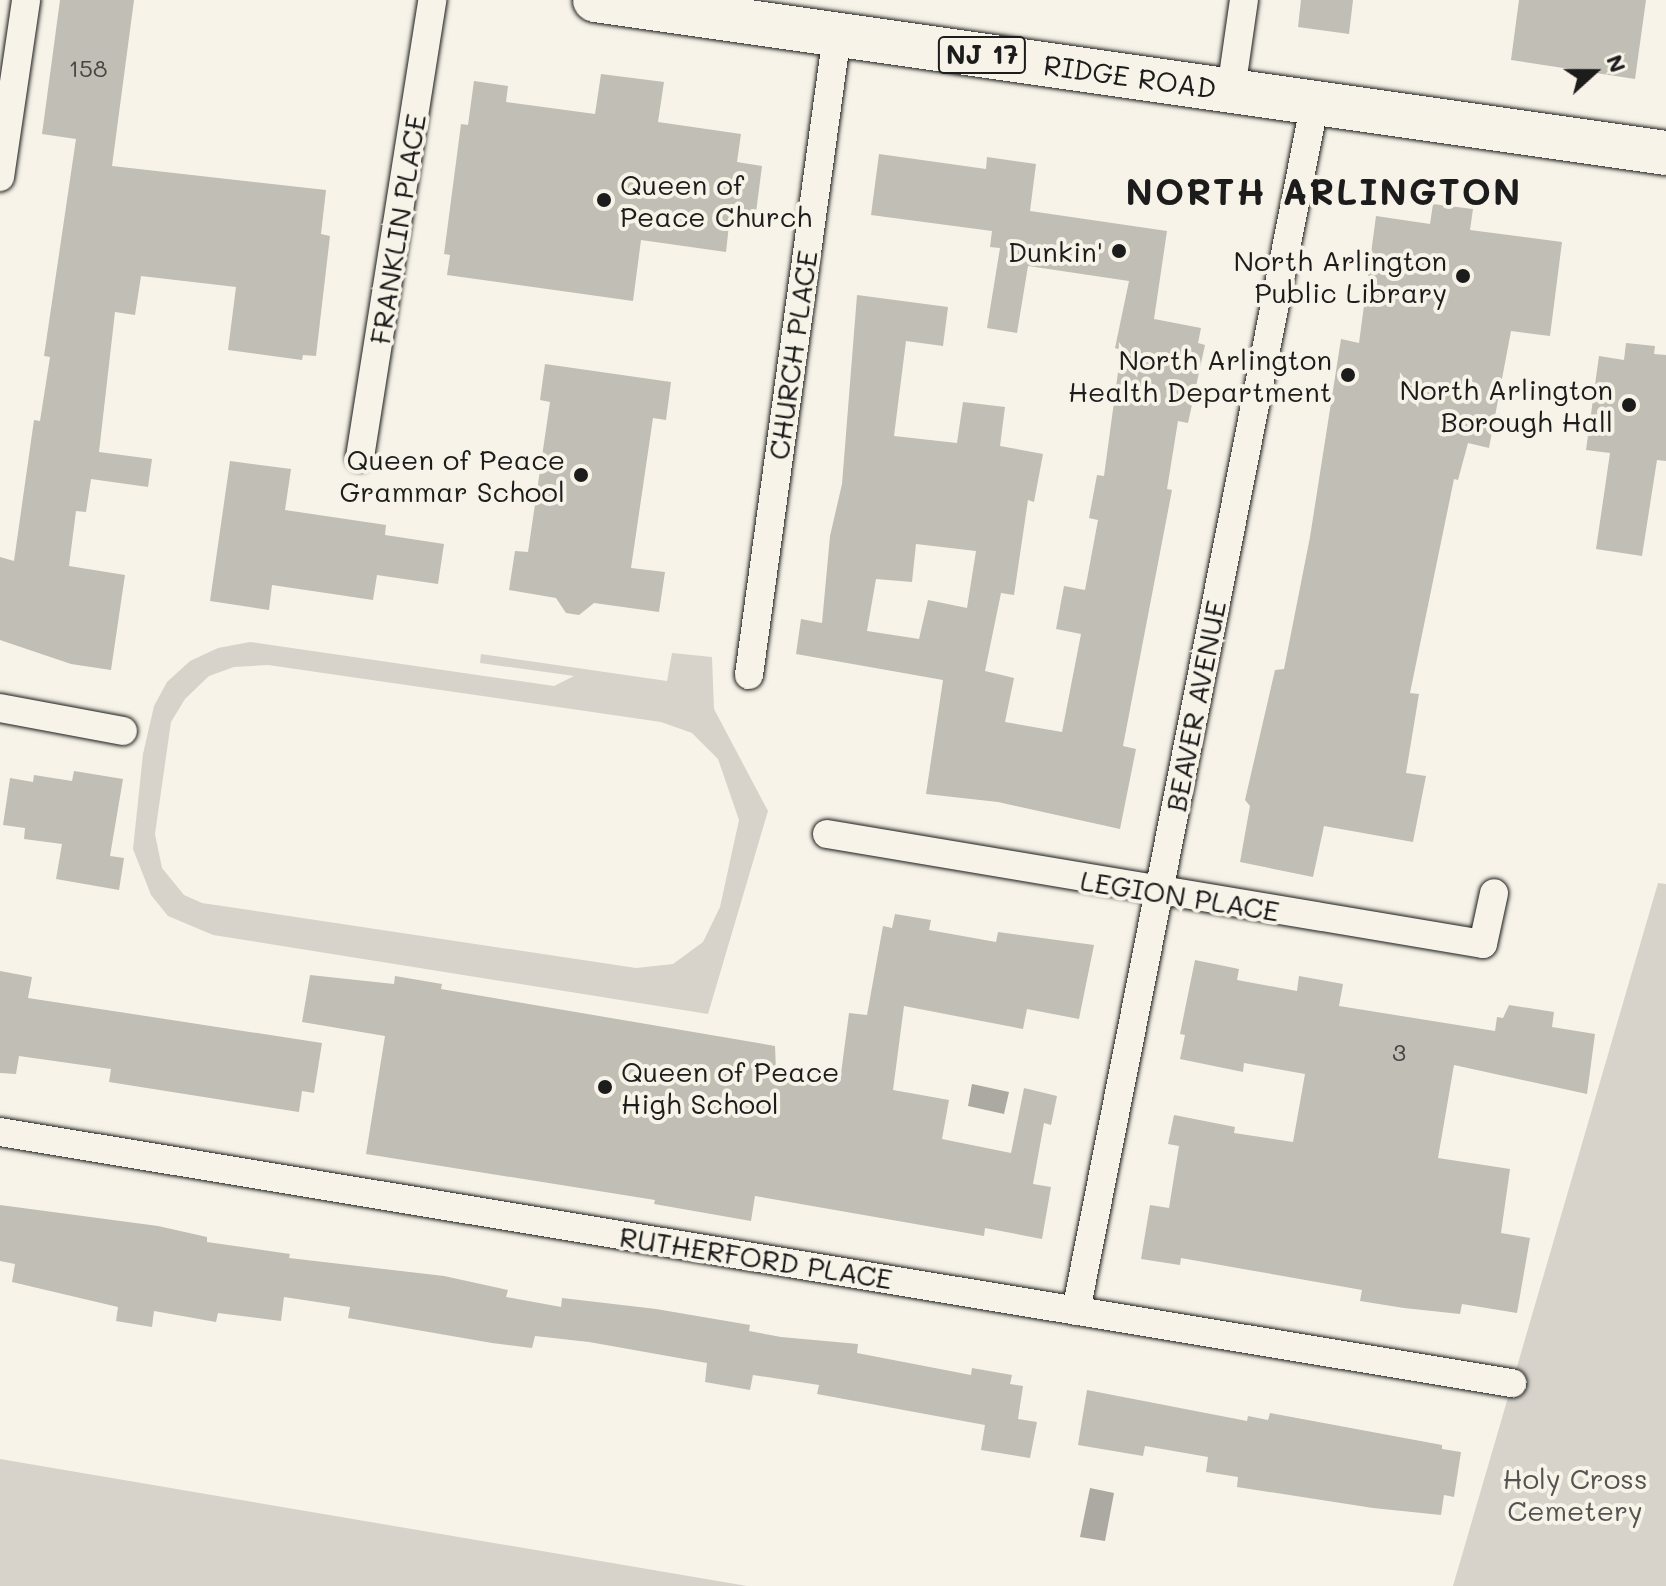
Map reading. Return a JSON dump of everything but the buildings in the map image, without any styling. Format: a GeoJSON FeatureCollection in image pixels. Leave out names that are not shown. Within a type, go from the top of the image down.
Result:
{"type":"FeatureCollection","features":[{"type":"Feature","properties":{"kind":"main road","name":"RIDGE ROAD"},"geometry":{"type":"LineString","coordinates":[[595,0],[1666,153]]}},
{"type":"Feature","properties":{"kind":"street"},"geometry":{"type":"LineString","coordinates":[[0,177],[26,0]]}},
{"type":"Feature","properties":{"kind":"street","name":"FRANKLIN PLACE"},"geometry":{"type":"LineString","coordinates":[[360,457],[432,0]]}},
{"type":"Feature","properties":{"kind":"street"},"geometry":{"type":"LineString","coordinates":[[1231,90],[1244,0]]}},
{"type":"Feature","properties":{"kind":"street","name":"CHURCH PLACE"},"geometry":{"type":"LineString","coordinates":[[749,675],[837,34]]}},
{"type":"Feature","properties":{"kind":"street","name":"BEAVER AVENUE"},"geometry":{"type":"LineString","coordinates":[[1076,1311],[1315,102]]}},
{"type":"Feature","properties":{"kind":"street"},"geometry":{"type":"LineString","coordinates":[[0,708],[123,731]]}},
{"type":"Feature","properties":{"kind":"street","name":"LEGION PLACE"},"geometry":{"type":"LineString","coordinates":[[827,834],[1158,893],[1483,944],[1494,893]]}},
{"type":"Feature","properties":{"kind":"street","name":"RUTHERFORD PLACE"},"geometry":{"type":"LineString","coordinates":[[0,1132],[1512,1383]]}},
{"type":"Feature","properties":{"kind":"green space"},"geometry":{"type":"Polygon","coordinates":[[[250,642],[554,686],[574,676],[480,663],[481,654],[667,681],[672,653],[712,657],[714,709],[768,811],[708,1014],[213,935],[168,916],[151,895],[133,849],[143,754],[154,706],[167,682],[190,661],[218,648],[250,642]],[[268,665],[234,667],[209,676],[185,699],[171,722],[155,834],[162,868],[184,895],[202,903],[636,968],[673,964],[703,942],[720,907],[739,820],[718,759],[692,733],[661,722],[268,665]]]}},
{"type":"Feature","properties":{"kind":"green space","name":"Holy Cross Cemetery"},"geometry":{"type":"Polygon","coordinates":[[[1658,883],[1666,884],[1666,1586],[1453,1586],[1658,883]]]}},
{"type":"Feature","properties":{"kind":"green space"},"geometry":{"type":"Polygon","coordinates":[[[0,1459],[747,1586],[0,1586],[0,1459]]]}},
{"type":"Feature","properties":{"kind":"shaded area"},"geometry":{"type":"Polygon","coordinates":[[[972,1084],[1009,1092],[1004,1114],[968,1106],[972,1084]]]}},
{"type":"Feature","properties":{"kind":"shaded area"},"geometry":{"type":"Polygon","coordinates":[[[1090,1488],[1114,1493],[1105,1541],[1080,1537],[1090,1488]]]}},
{"type":"Feature","properties":{"kind":"place","name":"Queen of Peace Church"},"geometry":{"type":"Point","coordinates":[604,200]}},
{"type":"Feature","properties":{"kind":"place","name":"Dunkin'"},"geometry":{"type":"Point","coordinates":[1119,251]}},
{"type":"Feature","properties":{"kind":"place","name":"North Arlington Public Library"},"geometry":{"type":"Point","coordinates":[1463,276]}},
{"type":"Feature","properties":{"kind":"place","name":"North Arlington Health Department"},"geometry":{"type":"Point","coordinates":[1348,375]}},
{"type":"Feature","properties":{"kind":"place","name":"North Arlington Borough Hall"},"geometry":{"type":"Point","coordinates":[1629,405]}},
{"type":"Feature","properties":{"kind":"place","name":"Queen of Peace Grammar School"},"geometry":{"type":"Point","coordinates":[581,475]}},
{"type":"Feature","properties":{"kind":"place","name":"Queen of Peace High School"},"geometry":{"type":"Point","coordinates":[605,1087]}},
{"type":"Feature","properties":{"kind":"district","name":"NORTH ARLINGTON"},"geometry":{"type":"Point","coordinates":[1324,191]}}]}
